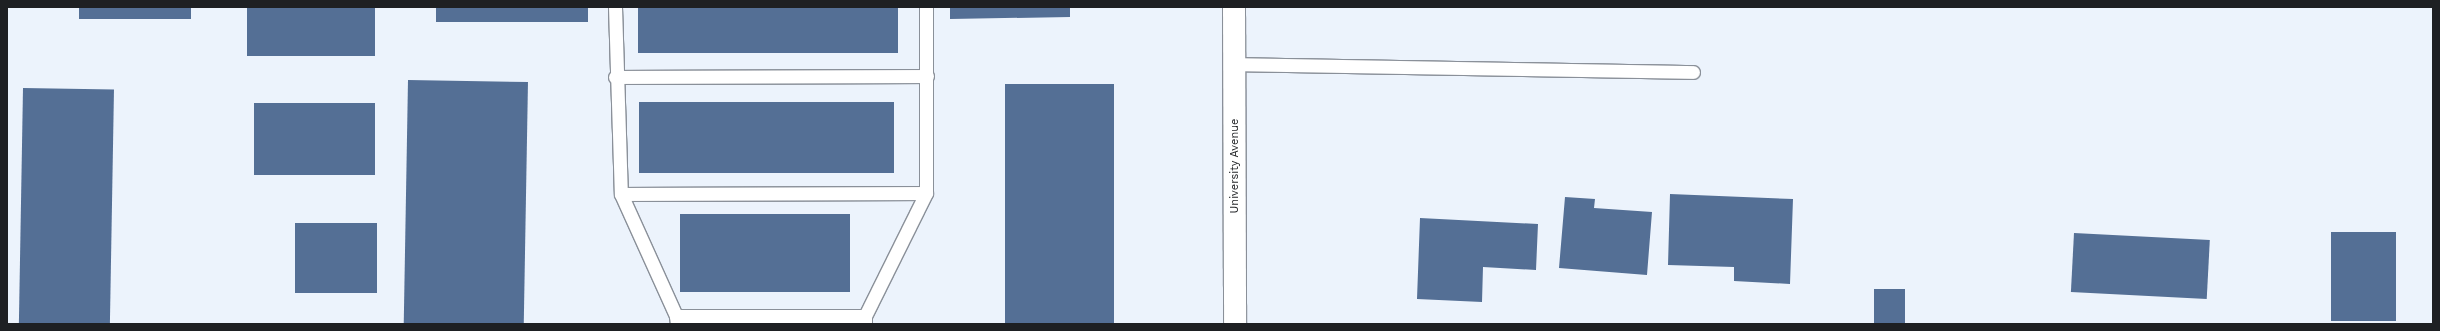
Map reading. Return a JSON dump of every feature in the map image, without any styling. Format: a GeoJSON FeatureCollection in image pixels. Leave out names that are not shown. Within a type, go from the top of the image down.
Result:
{"type":"FeatureCollection","features":[{"type":"Feature","properties":{"kind":"street","name":"University Avenue"},"geometry":{"type":"LineString","coordinates":[[1234,7],[1235,324]]}},
{"type":"Feature","properties":{"kind":"lane"},"geometry":{"type":"LineString","coordinates":[[614,7],[615,77],[621,194],[676,320],[865,320],[926,193],[926,7]]}},
{"type":"Feature","properties":{"kind":"lane"},"geometry":{"type":"LineString","coordinates":[[1234,64],[1693,72]]}},
{"type":"Feature","properties":{"kind":"lane"},"geometry":{"type":"LineString","coordinates":[[615,77],[927,76]]}},
{"type":"Feature","properties":{"kind":"lane"},"geometry":{"type":"LineString","coordinates":[[621,194],[926,193]]}},
{"type":"Feature","properties":{"kind":"building"},"geometry":{"type":"Polygon","coordinates":[[[79,7],[191,7],[191,19],[79,19],[79,7]]]}},
{"type":"Feature","properties":{"kind":"building"},"geometry":{"type":"Polygon","coordinates":[[[247,7],[375,7],[375,56],[247,56],[247,7]]]}},
{"type":"Feature","properties":{"kind":"building"},"geometry":{"type":"Polygon","coordinates":[[[436,7],[588,7],[588,22],[436,22],[436,7]]]}},
{"type":"Feature","properties":{"kind":"building"},"geometry":{"type":"Polygon","coordinates":[[[638,7],[898,7],[898,53],[638,53],[638,7]]]}},
{"type":"Feature","properties":{"kind":"building"},"geometry":{"type":"Polygon","coordinates":[[[950,7],[1070,7],[1070,17],[950,19],[950,7]]]}},
{"type":"Feature","properties":{"kind":"building"},"geometry":{"type":"Polygon","coordinates":[[[408,80],[528,82],[524,324],[404,324],[408,80]]]}},
{"type":"Feature","properties":{"kind":"building"},"geometry":{"type":"Polygon","coordinates":[[[1005,84],[1114,84],[1114,324],[1005,324],[1005,84]]]}},
{"type":"Feature","properties":{"kind":"building"},"geometry":{"type":"Polygon","coordinates":[[[23,88],[114,90],[110,324],[19,324],[23,88]]]}},
{"type":"Feature","properties":{"kind":"building"},"geometry":{"type":"Polygon","coordinates":[[[639,102],[894,102],[894,173],[639,173],[639,102]]]}},
{"type":"Feature","properties":{"kind":"building"},"geometry":{"type":"Polygon","coordinates":[[[254,103],[375,103],[375,175],[254,175],[254,103]]]}},
{"type":"Feature","properties":{"kind":"building"},"geometry":{"type":"Polygon","coordinates":[[[1670,194],[1793,199],[1790,284],[1734,281],[1734,267],[1668,265],[1670,194]]]}},
{"type":"Feature","properties":{"kind":"building"},"geometry":{"type":"Polygon","coordinates":[[[1565,197],[1595,199],[1594,208],[1652,212],[1647,275],[1559,268],[1565,197]]]}},
{"type":"Feature","properties":{"kind":"building"},"geometry":{"type":"Polygon","coordinates":[[[680,214],[850,214],[850,292],[680,292],[680,214]]]}},
{"type":"Feature","properties":{"kind":"building"},"geometry":{"type":"Polygon","coordinates":[[[1420,218],[1538,224],[1536,270],[1483,267],[1482,302],[1417,299],[1420,218]]]}},
{"type":"Feature","properties":{"kind":"building"},"geometry":{"type":"Polygon","coordinates":[[[295,223],[377,223],[377,293],[295,293],[295,223]]]}},
{"type":"Feature","properties":{"kind":"building"},"geometry":{"type":"Polygon","coordinates":[[[2331,232],[2396,232],[2396,321],[2331,321],[2331,232]]]}},
{"type":"Feature","properties":{"kind":"building"},"geometry":{"type":"Polygon","coordinates":[[[2074,233],[2210,240],[2207,299],[2071,292],[2074,233]]]}},
{"type":"Feature","properties":{"kind":"building"},"geometry":{"type":"Polygon","coordinates":[[[1874,289],[1905,289],[1905,324],[1874,324],[1874,289]]]}}]}
